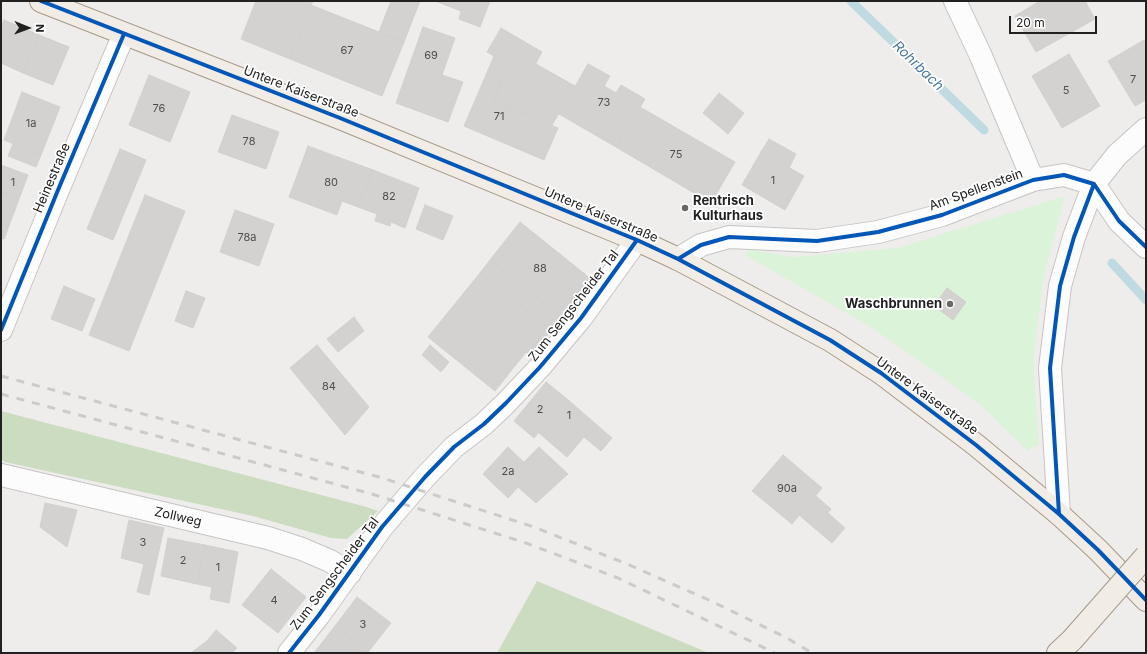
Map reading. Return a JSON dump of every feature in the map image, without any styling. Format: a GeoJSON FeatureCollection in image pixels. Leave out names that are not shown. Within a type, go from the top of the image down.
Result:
{"type":"FeatureCollection","features":[{"type":"Feature","properties":{"kind":"main road","name":"Untere Kaiserstraße"},"geometry":{"type":"LineString","coordinates":[[41,1],[340,118],[637,240],[678,259],[830,340],[881,373],[976,445],[1059,514],[1098,550],[1146,600]]}},
{"type":"Feature","properties":{"kind":"main road"},"geometry":{"type":"LineString","coordinates":[[1065,647],[1146,556]]}},
{"type":"Feature","properties":{"kind":"street","name":"Am Spellenstein"},"geometry":{"type":"LineString","coordinates":[[955,1],[980,54],[1034,180]]}},
{"type":"Feature","properties":{"kind":"street","name":"Heinestraße"},"geometry":{"type":"LineString","coordinates":[[1,330],[124,34]]}},
{"type":"Feature","properties":{"kind":"street"},"geometry":{"type":"LineString","coordinates":[[1059,514],[1050,368],[1060,286],[1074,237],[1094,184],[1117,154],[1146,129]]}},
{"type":"Feature","properties":{"kind":"street","name":"Am Spellenstein"},"geometry":{"type":"LineString","coordinates":[[678,259],[701,245],[729,236],[816,241],[878,232],[942,215],[1034,180],[1064,175],[1094,184]]}},
{"type":"Feature","properties":{"kind":"street"},"geometry":{"type":"LineString","coordinates":[[1094,184],[1119,221],[1146,247]]}},
{"type":"Feature","properties":{"kind":"street","name":"Zum Sengscheider Tal"},"geometry":{"type":"LineString","coordinates":[[288,653],[350,573],[382,527],[425,477],[454,447],[500,409],[540,367],[581,318],[637,240]]}},
{"type":"Feature","properties":{"kind":"street","name":"Zollweg"},"geometry":{"type":"LineString","coordinates":[[1,476],[268,538],[302,549],[330,561],[350,573]]}},
{"type":"Feature","properties":{"kind":"green space","name":"Waschbrunnen"},"geometry":{"type":"Polygon","coordinates":[[[1065,196],[1043,280],[1033,360],[1039,445],[1027,450],[977,402],[871,327],[745,255],[749,250],[795,257],[898,248],[1065,196]]]}},
{"type":"Feature","properties":{"kind":"green space"},"geometry":{"type":"Polygon","coordinates":[[[1,411],[378,511],[347,539],[331,538],[253,516],[5,462],[1,459],[1,411]]]}},
{"type":"Feature","properties":{"kind":"green space"},"geometry":{"type":"Polygon","coordinates":[[[537,581],[709,653],[497,653],[537,581]]]}},
{"type":"Feature","properties":{"kind":"building"},"geometry":{"type":"Polygon","coordinates":[[[256,1],[313,1],[290,59],[241,39],[256,1]]]}},
{"type":"Feature","properties":{"kind":"building"},"geometry":{"type":"Polygon","coordinates":[[[391,1],[420,1],[404,42],[379,32],[391,1]]]}},
{"type":"Feature","properties":{"kind":"building"},"geometry":{"type":"Polygon","coordinates":[[[435,1],[490,1],[480,27],[459,19],[461,11],[435,1]]]}},
{"type":"Feature","properties":{"kind":"building"},"geometry":{"type":"Polygon","coordinates":[[[1040,1],[1085,1],[1095,19],[1036,52],[1015,16],[1040,1]]]}},
{"type":"Feature","properties":{"kind":"building"},"geometry":{"type":"Polygon","coordinates":[[[311,5],[404,42],[382,96],[290,59],[311,5]]]}},
{"type":"Feature","properties":{"kind":"building"},"geometry":{"type":"Polygon","coordinates":[[[4,20],[39,35],[23,73],[1,63],[1,27],[4,20]]]}},
{"type":"Feature","properties":{"kind":"building"},"geometry":{"type":"Polygon","coordinates":[[[423,27],[455,38],[442,75],[463,82],[448,122],[396,103],[423,27]]]}},
{"type":"Feature","properties":{"kind":"building"},"geometry":{"type":"Polygon","coordinates":[[[501,28],[542,52],[529,76],[487,52],[501,28]]]}},
{"type":"Feature","properties":{"kind":"building"},"geometry":{"type":"Polygon","coordinates":[[[39,35],[69,47],[53,85],[23,73],[39,35]]]}},
{"type":"Feature","properties":{"kind":"building"},"geometry":{"type":"Polygon","coordinates":[[[1144,40],[1146,43],[1146,100],[1135,106],[1108,61],[1144,40]]]}},
{"type":"Feature","properties":{"kind":"building"},"geometry":{"type":"Polygon","coordinates":[[[1069,54],[1100,106],[1062,128],[1032,76],[1069,54]]]}},
{"type":"Feature","properties":{"kind":"building"},"geometry":{"type":"Polygon","coordinates":[[[494,56],[529,76],[509,108],[493,101],[501,81],[486,75],[494,56]]]}},
{"type":"Feature","properties":{"kind":"building"},"geometry":{"type":"Polygon","coordinates":[[[536,64],[575,86],[552,125],[509,108],[536,64]]]}},
{"type":"Feature","properties":{"kind":"building"},"geometry":{"type":"Polygon","coordinates":[[[588,64],[610,76],[604,86],[616,93],[621,85],[645,99],[616,147],[559,114],[588,64]]]}},
{"type":"Feature","properties":{"kind":"building"},"geometry":{"type":"Polygon","coordinates":[[[149,75],[190,92],[170,142],[129,125],[149,75]]]}},
{"type":"Feature","properties":{"kind":"building"},"geometry":{"type":"Polygon","coordinates":[[[486,75],[501,81],[493,101],[558,128],[544,160],[464,126],[486,75]]]}},
{"type":"Feature","properties":{"kind":"building"},"geometry":{"type":"Polygon","coordinates":[[[22,92],[60,107],[41,155],[4,140],[22,92]]]}},
{"type":"Feature","properties":{"kind":"building"},"geometry":{"type":"Polygon","coordinates":[[[719,93],[744,113],[728,134],[703,113],[719,93]]]}},
{"type":"Feature","properties":{"kind":"building"},"geometry":{"type":"Polygon","coordinates":[[[640,107],[735,162],[711,203],[616,147],[640,107]]]}},
{"type":"Feature","properties":{"kind":"building"},"geometry":{"type":"Polygon","coordinates":[[[232,115],[279,132],[266,169],[218,152],[232,115]]]}},
{"type":"Feature","properties":{"kind":"building"},"geometry":{"type":"Polygon","coordinates":[[[769,139],[796,154],[789,168],[761,152],[769,139]]]}},
{"type":"Feature","properties":{"kind":"building"},"geometry":{"type":"Polygon","coordinates":[[[13,144],[41,155],[36,167],[8,156],[13,144]]]}},
{"type":"Feature","properties":{"kind":"building"},"geometry":{"type":"Polygon","coordinates":[[[308,146],[373,170],[358,207],[342,201],[337,215],[289,197],[308,146]]]}},
{"type":"Feature","properties":{"kind":"building"},"geometry":{"type":"Polygon","coordinates":[[[120,149],[146,160],[113,240],[87,229],[120,149]]]}},
{"type":"Feature","properties":{"kind":"building"},"geometry":{"type":"Polygon","coordinates":[[[761,152],[804,176],[785,210],[742,185],[761,152]]]}},
{"type":"Feature","properties":{"kind":"building"},"geometry":{"type":"Polygon","coordinates":[[[1,165],[28,175],[19,199],[1,192],[1,165]]]}},
{"type":"Feature","properties":{"kind":"building"},"geometry":{"type":"Polygon","coordinates":[[[373,170],[419,188],[405,228],[391,222],[390,226],[375,221],[377,214],[358,207],[373,170]]]}},
{"type":"Feature","properties":{"kind":"building"},"geometry":{"type":"Polygon","coordinates":[[[1,192],[19,199],[4,239],[1,238],[1,192]]]}},
{"type":"Feature","properties":{"kind":"building"},"geometry":{"type":"Polygon","coordinates":[[[145,195],[185,211],[129,351],[89,335],[145,195]]]}},
{"type":"Feature","properties":{"kind":"building"},"geometry":{"type":"Polygon","coordinates":[[[425,205],[453,216],[443,240],[416,229],[425,205]]]}},
{"type":"Feature","properties":{"kind":"building"},"geometry":{"type":"Polygon","coordinates":[[[235,210],[274,224],[259,266],[220,252],[235,210]]]}},
{"type":"Feature","properties":{"kind":"building"},"geometry":{"type":"Polygon","coordinates":[[[520,222],[591,279],[562,317],[490,260],[520,222]]]}},
{"type":"Feature","properties":{"kind":"building"},"geometry":{"type":"Polygon","coordinates":[[[490,260],[562,317],[552,330],[480,273],[490,260]]]}},
{"type":"Feature","properties":{"kind":"building"},"geometry":{"type":"Polygon","coordinates":[[[480,273],[552,330],[531,356],[526,352],[495,391],[428,337],[480,273]]]}},
{"type":"Feature","properties":{"kind":"building"},"geometry":{"type":"Polygon","coordinates":[[[64,286],[95,299],[82,331],[51,319],[64,286]]]}},
{"type":"Feature","properties":{"kind":"building","name":"Waschbrunnen"},"geometry":{"type":"Polygon","coordinates":[[[947,288],[966,302],[953,320],[934,306],[947,288]]]}},
{"type":"Feature","properties":{"kind":"building"},"geometry":{"type":"Polygon","coordinates":[[[186,291],[205,298],[193,328],[175,321],[186,291]]]}},
{"type":"Feature","properties":{"kind":"building"},"geometry":{"type":"Polygon","coordinates":[[[354,317],[364,331],[338,352],[327,339],[354,317]]]}},
{"type":"Feature","properties":{"kind":"building"},"geometry":{"type":"Polygon","coordinates":[[[317,345],[369,407],[345,435],[290,368],[317,345]]]}},
{"type":"Feature","properties":{"kind":"building"},"geometry":{"type":"Polygon","coordinates":[[[430,345],[449,362],[441,372],[422,355],[430,345]]]}},
{"type":"Feature","properties":{"kind":"building"},"geometry":{"type":"Polygon","coordinates":[[[546,382],[567,399],[534,438],[514,421],[546,382]]]}},
{"type":"Feature","properties":{"kind":"building"},"geometry":{"type":"Polygon","coordinates":[[[567,399],[612,438],[601,451],[584,437],[567,457],[539,433],[567,399]]]}},
{"type":"Feature","properties":{"kind":"building"},"geometry":{"type":"Polygon","coordinates":[[[508,447],[533,471],[508,498],[483,474],[508,447]]]}},
{"type":"Feature","properties":{"kind":"building"},"geometry":{"type":"Polygon","coordinates":[[[539,447],[568,474],[536,503],[518,487],[533,471],[524,462],[539,447]]]}},
{"type":"Feature","properties":{"kind":"building"},"geometry":{"type":"Polygon","coordinates":[[[783,455],[822,488],[792,524],[752,491],[783,455]]]}},
{"type":"Feature","properties":{"kind":"building"},"geometry":{"type":"Polygon","coordinates":[[[816,496],[831,509],[828,513],[845,528],[832,543],[799,515],[816,496]]]}},
{"type":"Feature","properties":{"kind":"building"},"geometry":{"type":"Polygon","coordinates":[[[45,503],[77,510],[67,547],[40,527],[45,503]]]}},
{"type":"Feature","properties":{"kind":"building"},"geometry":{"type":"Polygon","coordinates":[[[129,520],[164,528],[149,595],[137,592],[144,564],[121,558],[129,520]]]}},
{"type":"Feature","properties":{"kind":"building"},"geometry":{"type":"Polygon","coordinates":[[[168,538],[205,545],[197,584],[161,576],[168,538]]]}},
{"type":"Feature","properties":{"kind":"building"},"geometry":{"type":"Polygon","coordinates":[[[205,545],[238,552],[229,603],[210,599],[212,587],[197,584],[205,545]]]}},
{"type":"Feature","properties":{"kind":"building"},"geometry":{"type":"Polygon","coordinates":[[[271,569],[306,597],[278,633],[242,605],[271,569]]]}},
{"type":"Feature","properties":{"kind":"building"},"geometry":{"type":"Polygon","coordinates":[[[357,597],[391,623],[368,652],[335,626],[357,597]]]}},
{"type":"Feature","properties":{"kind":"building"},"geometry":{"type":"Polygon","coordinates":[[[335,626],[368,652],[368,653],[314,653],[335,626]]]}},
{"type":"Feature","properties":{"kind":"building"},"geometry":{"type":"Polygon","coordinates":[[[216,630],[237,648],[232,653],[216,653],[207,641],[216,630]]]}},
{"type":"Feature","properties":{"kind":"building"},"geometry":{"type":"Polygon","coordinates":[[[207,641],[216,653],[191,653],[207,641]]]}},
{"type":"Feature","properties":{"kind":"waterway","name":"Rohrbach"},"geometry":{"type":"LineString","coordinates":[[851,1],[984,130]]}},
{"type":"Feature","properties":{"kind":"waterway","name":"Rohrbach"},"geometry":{"type":"LineString","coordinates":[[1112,263],[1146,300]]}},
{"type":"Feature","properties":{"kind":"railway"},"geometry":{"type":"LineString","coordinates":[[1,376],[379,477],[534,527],[627,564],[711,601],[787,638],[812,653]]}},
{"type":"Feature","properties":{"kind":"railway"},"geometry":{"type":"LineString","coordinates":[[1,394],[372,494],[526,543],[618,578],[775,653]]}},
{"type":"Feature","properties":{"kind":"cycle path"},"geometry":{"type":"LineString","coordinates":[[41,1],[340,118],[637,240],[678,259],[830,340],[881,373],[976,445],[1059,514],[1098,550],[1146,600]]}},
{"type":"Feature","properties":{"kind":"cycle path"},"geometry":{"type":"LineString","coordinates":[[1,330],[124,34]]}},
{"type":"Feature","properties":{"kind":"cycle path"},"geometry":{"type":"LineString","coordinates":[[678,259],[701,245],[729,237],[817,241],[878,232],[942,215],[1033,180],[1064,175],[1094,184]]}},
{"type":"Feature","properties":{"kind":"cycle path"},"geometry":{"type":"LineString","coordinates":[[1094,184],[1119,221],[1146,247]]}},
{"type":"Feature","properties":{"kind":"cycle path"},"geometry":{"type":"LineString","coordinates":[[1059,514],[1050,368],[1060,286],[1074,237],[1094,184]]}},
{"type":"Feature","properties":{"kind":"cycle path"},"geometry":{"type":"LineString","coordinates":[[289,653],[319,615],[382,527],[425,477],[454,447],[484,424],[540,367],[581,318],[637,240]]}},
{"type":"Feature","properties":{"kind":"place","name":"Rentrisch Kulturhaus"},"geometry":{"type":"Point","coordinates":[685,208]}},
{"type":"Feature","properties":{"kind":"place","name":"Waschbrunnen"},"geometry":{"type":"Point","coordinates":[950,304]}}]}
